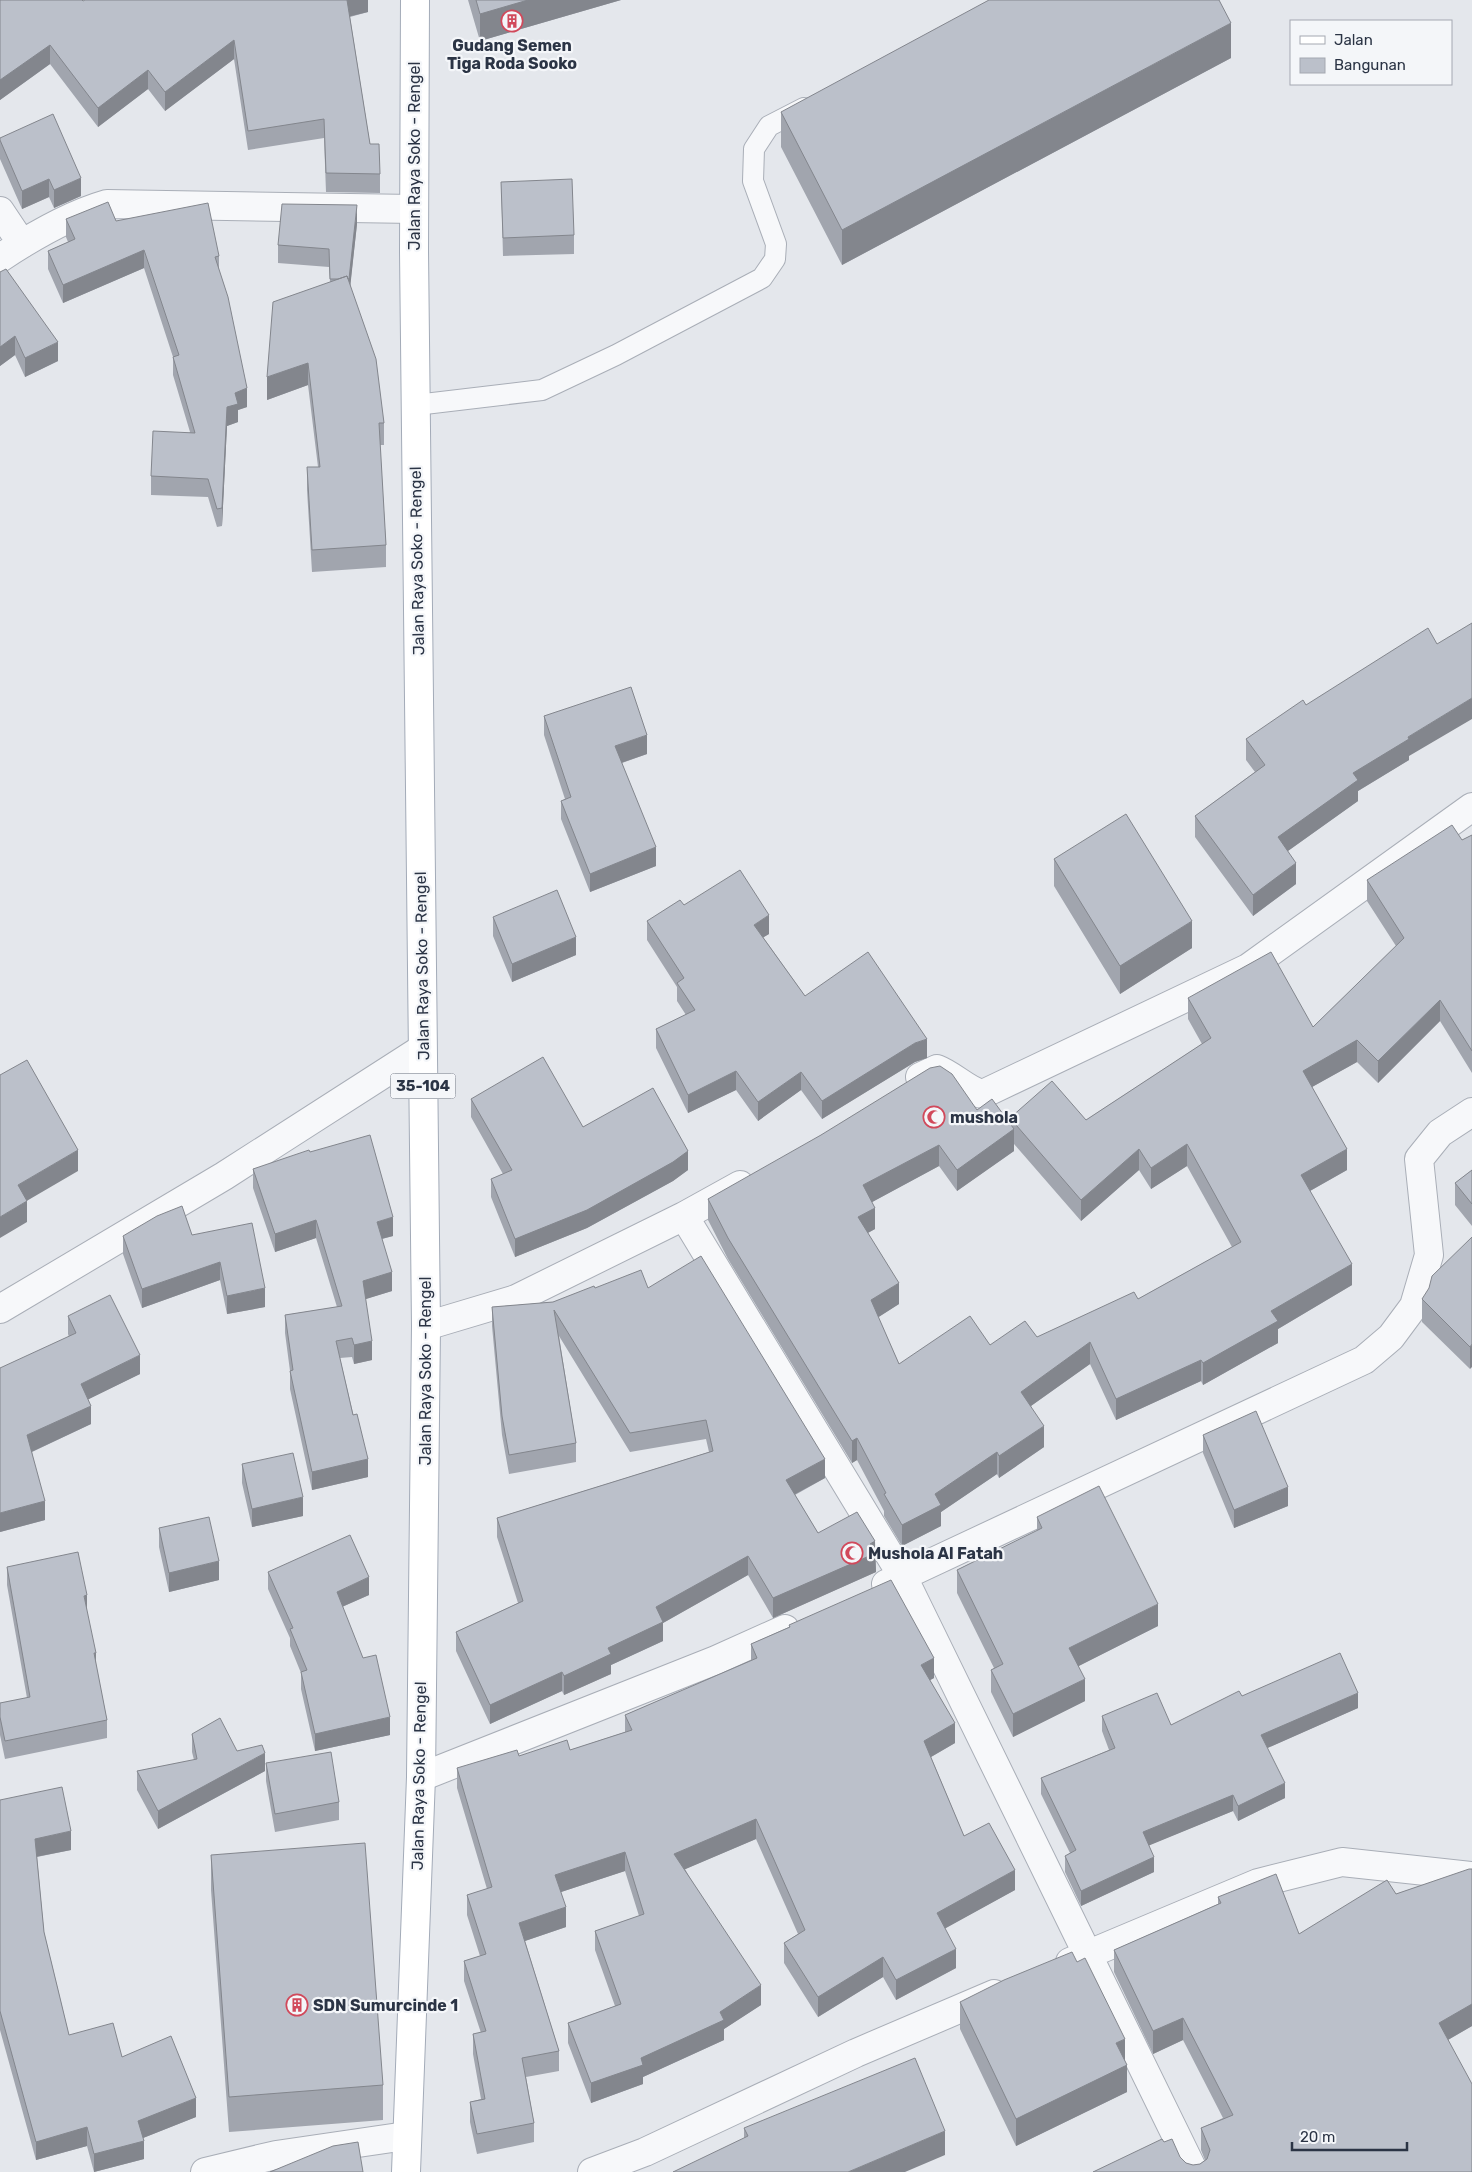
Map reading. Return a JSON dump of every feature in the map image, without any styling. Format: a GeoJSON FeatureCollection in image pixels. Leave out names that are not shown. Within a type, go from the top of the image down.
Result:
{"type":"FeatureCollection","features":[{"type":"Feature","properties":{"kind":"main road","name":"Jalan Raya Soko - Rengel"},"geometry":{"type":"LineString","coordinates":[[406,2172],[420,1776],[426,1326],[426,1184],[422,1049],[414,209],[415,0]]}},
{"type":"Feature","properties":{"kind":"street"},"geometry":{"type":"LineString","coordinates":[[0,210],[11,251],[87,210],[107,204],[414,209]]}},
{"type":"Feature","properties":{"kind":"street"},"geometry":{"type":"LineString","coordinates":[[898,1090],[937,1069],[949,1073],[977,1093],[989,1092],[1248,968],[1472,807]]}},
{"type":"Feature","properties":{"kind":"street"},"geometry":{"type":"LineString","coordinates":[[0,1309],[224,1176],[422,1049]]}},
{"type":"Feature","properties":{"kind":"street"},"geometry":{"type":"LineString","coordinates":[[867,1592],[903,1577],[1364,1360],[1391,1337],[1414,1306],[1428,1255],[1419,1159],[1440,1133],[1472,1112]]}},
{"type":"Feature","properties":{"kind":"street"},"geometry":{"type":"LineString","coordinates":[[426,1326],[516,1299],[684,1216],[764,1171]]}},
{"type":"Feature","properties":{"kind":"street"},"geometry":{"type":"LineString","coordinates":[[684,1216],[903,1577],[1194,2172]]}},
{"type":"Feature","properties":{"kind":"street"},"geometry":{"type":"LineString","coordinates":[[420,1776],[716,1660],[805,1620]]}},
{"type":"Feature","properties":{"kind":"street"},"geometry":{"type":"LineString","coordinates":[[1043,1973],[1258,1883],[1342,1862],[1472,1876]]}},
{"type":"Feature","properties":{"kind":"street"},"geometry":{"type":"LineString","coordinates":[[592,2172],[645,2152],[856,2053],[1016,1985]]}},
{"type":"Feature","properties":{"kind":"street"},"geometry":{"type":"LineString","coordinates":[[205,2172],[276,2155],[406,2136]]}},
{"type":"Feature","properties":{"kind":"lane"},"geometry":{"type":"LineString","coordinates":[[416,406],[542,390],[762,278],[775,259],[776,244],[753,181],[754,149],[769,126],[820,99]]}},
{"type":"Feature","properties":{"kind":"building"},"geometry":{"type":"Polygon","coordinates":[[[0,0],[347,0],[370,144],[379,144],[380,174],[326,173],[324,119],[248,131],[234,40],[165,92],[148,70],[98,108],[50,45],[0,80],[0,0]]]}},
{"type":"Feature","properties":{"kind":"building"},"geometry":{"type":"Polygon","coordinates":[[[476,0],[528,0],[480,14],[476,0]]]}},
{"type":"Feature","properties":{"kind":"building"},"geometry":{"type":"Polygon","coordinates":[[[989,0],[1219,0],[1231,23],[842,230],[781,112],[989,0]]]}},
{"type":"Feature","properties":{"kind":"building"},"geometry":{"type":"Polygon","coordinates":[[[53,114],[81,178],[54,190],[49,179],[22,191],[0,138],[53,114]]]}},
{"type":"Feature","properties":{"kind":"building"},"geometry":{"type":"Polygon","coordinates":[[[572,179],[574,235],[503,238],[501,182],[572,179]]]}},
{"type":"Feature","properties":{"kind":"building"},"geometry":{"type":"Polygon","coordinates":[[[108,202],[116,221],[208,203],[219,256],[215,257],[228,297],[247,388],[235,393],[238,404],[227,407],[222,508],[217,509],[208,479],[151,476],[153,431],[195,433],[173,357],[179,355],[144,250],[63,285],[48,251],[75,239],[66,219],[108,202]]]}},
{"type":"Feature","properties":{"kind":"building"},"geometry":{"type":"Polygon","coordinates":[[[282,204],[357,205],[349,279],[347,276],[330,279],[329,249],[278,245],[282,204]]]}},
{"type":"Feature","properties":{"kind":"building"},"geometry":{"type":"Polygon","coordinates":[[[6,269],[58,342],[25,358],[15,336],[0,347],[0,272],[6,269]]]}},
{"type":"Feature","properties":{"kind":"building"},"geometry":{"type":"Polygon","coordinates":[[[347,276],[376,359],[384,423],[379,423],[386,545],[312,550],[307,467],[320,467],[308,363],[267,377],[273,302],[347,276]]]}},
{"type":"Feature","properties":{"kind":"building"},"geometry":{"type":"Polygon","coordinates":[[[1472,623],[1472,698],[1353,773],[1358,780],[1278,837],[1296,863],[1253,895],[1195,816],[1265,765],[1246,739],[1303,700],[1306,705],[1428,628],[1437,644],[1472,623]]]}},
{"type":"Feature","properties":{"kind":"building"},"geometry":{"type":"Polygon","coordinates":[[[631,687],[647,735],[615,746],[656,847],[590,874],[561,801],[571,797],[544,716],[631,687]]]}},
{"type":"Feature","properties":{"kind":"building"},"geometry":{"type":"Polygon","coordinates":[[[1126,814],[1192,921],[1120,966],[1054,859],[1126,814]]]}},
{"type":"Feature","properties":{"kind":"building"},"geometry":{"type":"Polygon","coordinates":[[[1452,825],[1462,840],[1472,835],[1472,1051],[1440,1000],[1378,1061],[1357,1040],[1303,1071],[1347,1149],[1301,1175],[1352,1264],[1271,1311],[1278,1321],[1203,1363],[1201,1360],[1116,1399],[1090,1342],[1021,1392],[1044,1426],[999,1456],[997,1452],[935,1494],[941,1505],[902,1525],[884,1494],[886,1493],[857,1438],[852,1441],[728,1238],[708,1199],[821,1135],[930,1068],[940,1066],[952,1074],[977,1110],[992,1099],[1014,1129],[957,1170],[939,1145],[863,1185],[875,1208],[858,1217],[899,1283],[871,1300],[899,1364],[970,1316],[990,1345],[1025,1321],[1037,1337],[1134,1292],[1138,1299],[1241,1242],[1187,1144],[1151,1168],[1139,1149],[1081,1200],[1010,1118],[1052,1081],[1086,1120],[1211,1038],[1188,998],[1271,952],[1313,1027],[1404,938],[1367,880],[1452,825]]]}},
{"type":"Feature","properties":{"kind":"building"},"geometry":{"type":"Polygon","coordinates":[[[740,870],[769,915],[754,925],[805,996],[868,952],[927,1039],[915,1043],[822,1101],[801,1072],[758,1102],[736,1071],[688,1095],[656,1029],[695,1010],[677,983],[684,978],[647,921],[680,900],[684,905],[740,870]]]}},
{"type":"Feature","properties":{"kind":"building"},"geometry":{"type":"Polygon","coordinates":[[[557,890],[576,937],[512,964],[493,917],[557,890]]]}},
{"type":"Feature","properties":{"kind":"building"},"geometry":{"type":"Polygon","coordinates":[[[543,1057],[583,1127],[653,1088],[688,1151],[673,1162],[587,1210],[515,1239],[491,1179],[512,1170],[471,1099],[543,1057]]]}},
{"type":"Feature","properties":{"kind":"building"},"geometry":{"type":"Polygon","coordinates":[[[27,1060],[78,1150],[18,1185],[27,1201],[0,1217],[0,1075],[27,1060]]]}},
{"type":"Feature","properties":{"kind":"building"},"geometry":{"type":"Polygon","coordinates":[[[370,1135],[393,1217],[377,1222],[392,1272],[363,1281],[372,1341],[354,1345],[352,1338],[336,1341],[353,1415],[357,1414],[368,1459],[312,1472],[290,1371],[293,1370],[285,1315],[342,1306],[316,1220],[275,1234],[253,1169],[309,1150],[310,1152],[370,1135]]]}},
{"type":"Feature","properties":{"kind":"building"},"geometry":{"type":"Polygon","coordinates":[[[1472,1170],[1472,1204],[1455,1183],[1472,1170]]]}},
{"type":"Feature","properties":{"kind":"building"},"geometry":{"type":"Polygon","coordinates":[[[182,1206],[192,1235],[252,1223],[265,1288],[227,1296],[220,1262],[142,1289],[123,1236],[157,1216],[182,1206]]]}},
{"type":"Feature","properties":{"kind":"building"},"geometry":{"type":"Polygon","coordinates":[[[1472,1237],[1472,1344],[1470,1347],[1422,1299],[1429,1288],[1432,1276],[1472,1237]]]}},
{"type":"Feature","properties":{"kind":"building"},"geometry":{"type":"Polygon","coordinates":[[[701,1256],[825,1459],[786,1480],[818,1533],[857,1512],[875,1541],[870,1544],[876,1553],[773,1598],[748,1556],[656,1607],[663,1622],[608,1648],[611,1654],[564,1676],[562,1672],[490,1705],[456,1632],[523,1601],[497,1518],[713,1451],[706,1420],[630,1433],[554,1310],[576,1443],[509,1455],[502,1416],[492,1307],[553,1302],[641,1270],[648,1288],[701,1256]]]}},
{"type":"Feature","properties":{"kind":"building"},"geometry":{"type":"Polygon","coordinates":[[[110,1295],[140,1355],[81,1384],[91,1406],[27,1435],[45,1501],[0,1513],[0,1368],[76,1333],[68,1316],[110,1295]]]}},
{"type":"Feature","properties":{"kind":"building"},"geometry":{"type":"Polygon","coordinates":[[[1256,1411],[1288,1487],[1234,1510],[1203,1435],[1256,1411]]]}},
{"type":"Feature","properties":{"kind":"building"},"geometry":{"type":"Polygon","coordinates":[[[293,1453],[303,1497],[252,1509],[242,1464],[293,1453]]]}},
{"type":"Feature","properties":{"kind":"building"},"geometry":{"type":"Polygon","coordinates":[[[1099,1486],[1158,1604],[1069,1648],[1085,1679],[1013,1714],[991,1670],[1003,1664],[957,1570],[1042,1528],[1037,1517],[1099,1486]]]}},
{"type":"Feature","properties":{"kind":"building"},"geometry":{"type":"Polygon","coordinates":[[[209,1517],[219,1561],[169,1573],[159,1528],[209,1517]]]}},
{"type":"Feature","properties":{"kind":"building"},"geometry":{"type":"Polygon","coordinates":[[[350,1535],[369,1577],[337,1592],[363,1658],[376,1655],[390,1717],[315,1734],[301,1672],[307,1670],[290,1629],[293,1628],[268,1572],[350,1535]]]}},
{"type":"Feature","properties":{"kind":"building"},"geometry":{"type":"Polygon","coordinates":[[[78,1552],[87,1595],[84,1596],[107,1720],[5,1741],[0,1717],[0,1703],[30,1697],[7,1567],[78,1552]]]}},
{"type":"Feature","properties":{"kind":"building"},"geometry":{"type":"Polygon","coordinates":[[[891,1580],[934,1658],[921,1665],[955,1723],[924,1741],[964,1836],[989,1823],[1015,1870],[937,1913],[956,1949],[896,1980],[883,1957],[818,1997],[784,1943],[805,1930],[756,1819],[674,1854],[761,1985],[720,2012],[724,2020],[641,2058],[643,2065],[591,2083],[568,2023],[621,2004],[595,1931],[644,1914],[625,1852],[555,1875],[566,1907],[519,1923],[559,2051],[522,2058],[534,2123],[477,2134],[470,2102],[485,2099],[473,2034],[486,2031],[464,1961],[486,1954],[467,1895],[492,1887],[457,1768],[517,1750],[519,1756],[567,1740],[570,1750],[632,1730],[625,1715],[757,1658],[751,1644],[891,1580]]]}},
{"type":"Feature","properties":{"kind":"building"},"geometry":{"type":"Polygon","coordinates":[[[1340,1653],[1358,1693],[1261,1735],[1285,1783],[1238,1806],[1233,1795],[1143,1832],[1154,1857],[1081,1891],[1065,1856],[1076,1850],[1041,1778],[1115,1748],[1102,1716],[1157,1693],[1171,1725],[1239,1691],[1242,1696],[1340,1653]]]}},
{"type":"Feature","properties":{"kind":"building"},"geometry":{"type":"Polygon","coordinates":[[[220,1718],[237,1751],[262,1745],[265,1753],[158,1811],[137,1771],[197,1759],[192,1734],[220,1718]]]}},
{"type":"Feature","properties":{"kind":"building"},"geometry":{"type":"Polygon","coordinates":[[[331,1752],[339,1802],[275,1814],[266,1763],[331,1752]]]}},
{"type":"Feature","properties":{"kind":"building"},"geometry":{"type":"Polygon","coordinates":[[[62,1787],[71,1831],[35,1839],[44,1932],[69,2035],[113,2023],[122,2057],[171,2036],[196,2098],[138,2121],[144,2141],[94,2154],[87,2127],[36,2142],[0,2011],[0,1800],[62,1787]]]}},
{"type":"Feature","properties":{"kind":"building","name":"SDN Sumurcinde 1"},"geometry":{"type":"Polygon","coordinates":[[[365,1843],[383,2085],[229,2097],[211,1855],[365,1843]]]}},
{"type":"Feature","properties":{"kind":"building"},"geometry":{"type":"Polygon","coordinates":[[[1472,1869],[1472,2004],[1439,2023],[1472,2084],[1472,2172],[1093,2172],[1162,2139],[1164,2142],[1172,2139],[1180,2157],[1186,2163],[1200,2164],[1207,2159],[1210,2150],[1201,2128],[1233,2115],[1183,2018],[1153,2031],[1114,1950],[1221,1903],[1218,1897],[1276,1874],[1299,1934],[1387,1880],[1396,1894],[1472,1869]]]}},
{"type":"Feature","properties":{"kind":"building"},"geometry":{"type":"Polygon","coordinates":[[[1072,1952],[1077,1962],[1085,1958],[1125,2039],[1116,2043],[1127,2065],[1016,2119],[960,2002],[1004,1980],[1072,1952]]]}},
{"type":"Feature","properties":{"kind":"building"},"geometry":{"type":"Polygon","coordinates":[[[915,2058],[945,2131],[848,2172],[673,2172],[748,2136],[744,2128],[915,2058]]]}},
{"type":"Feature","properties":{"kind":"building"},"geometry":{"type":"Polygon","coordinates":[[[358,2142],[363,2172],[270,2172],[333,2146],[358,2142]]]}},
{"type":"Feature","properties":{"kind":"place","name":"Gudang Semen Tiga Roda Sooko"},"geometry":{"type":"Point","coordinates":[512,21]}},
{"type":"Feature","properties":{"kind":"place","name":"mushola"},"geometry":{"type":"Point","coordinates":[934,1117]}},
{"type":"Feature","properties":{"kind":"place","name":"Mushola Al Fatah"},"geometry":{"type":"Point","coordinates":[852,1553]}},
{"type":"Feature","properties":{"kind":"place","name":"SDN Sumurcinde 1"},"geometry":{"type":"Point","coordinates":[297,2005]}}]}
